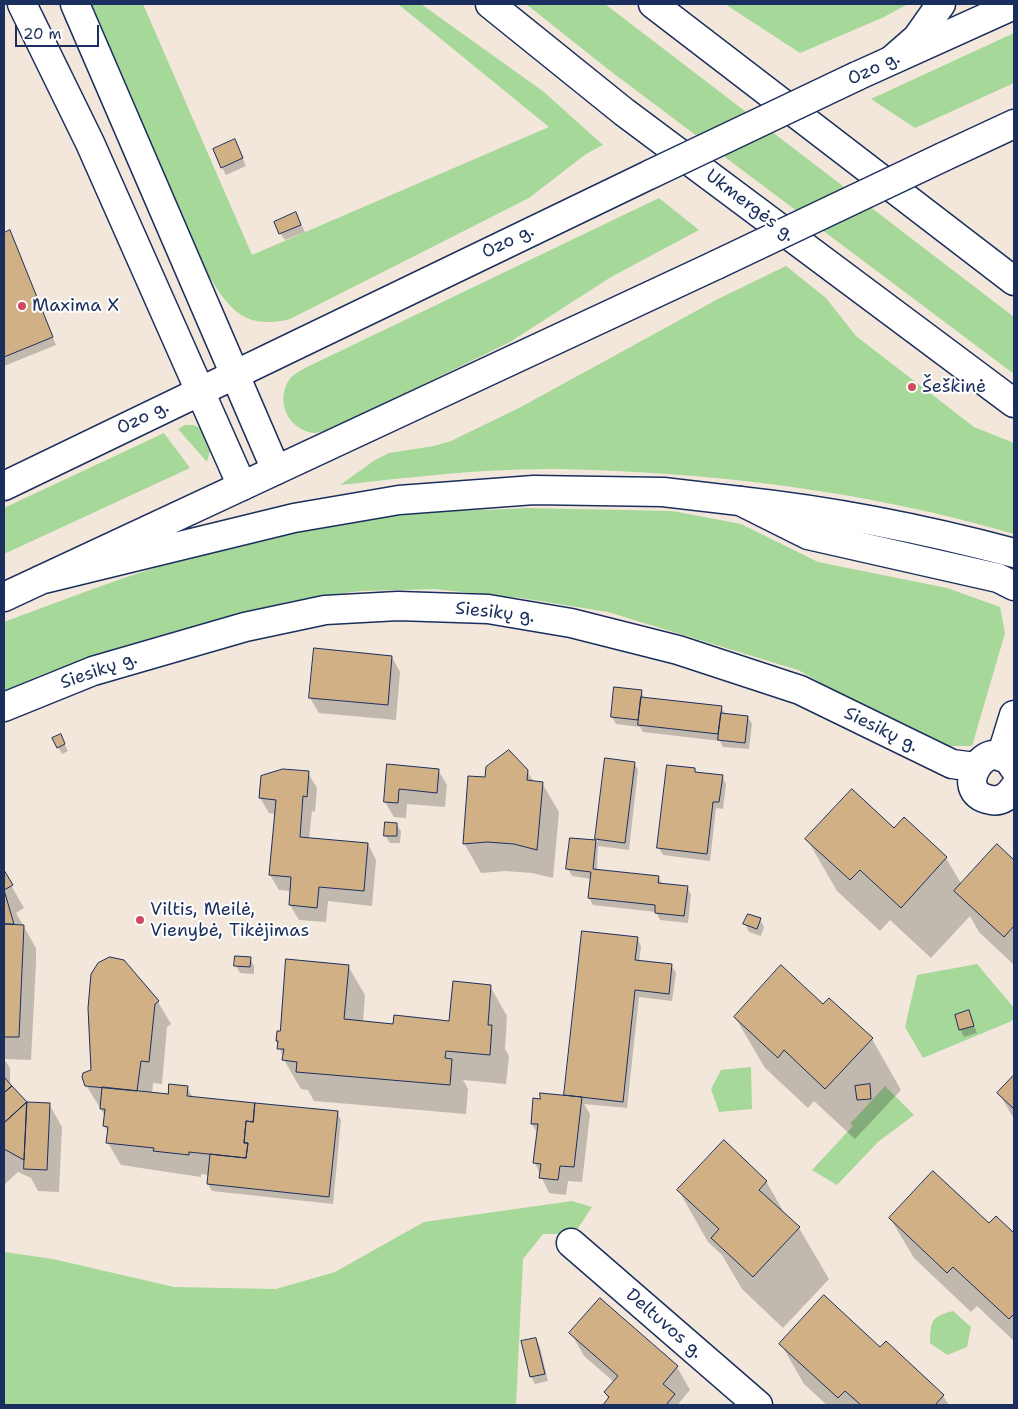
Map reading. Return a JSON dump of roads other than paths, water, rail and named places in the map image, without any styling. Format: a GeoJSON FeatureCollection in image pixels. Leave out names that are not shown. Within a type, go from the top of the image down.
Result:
{"type":"FeatureCollection","features":[{"type":"Feature","properties":{"kind":"main road"},"geometry":{"type":"LineString","coordinates":[[22,4],[90,143],[242,486]]}},
{"type":"Feature","properties":{"kind":"main road"},"geometry":{"type":"LineString","coordinates":[[76,4],[276,470]]}},
{"type":"Feature","properties":{"kind":"main road","name":"Ukmergės g."},"geometry":{"type":"LineString","coordinates":[[490,4],[624,112],[1014,403]]}},
{"type":"Feature","properties":{"kind":"main road"},"geometry":{"type":"LineString","coordinates":[[654,4],[1014,281]]}},
{"type":"Feature","properties":{"kind":"main road"},"geometry":{"type":"LineString","coordinates":[[894,59],[916,38],[941,4]]}},
{"type":"Feature","properties":{"kind":"main road","name":"Ozo g."},"geometry":{"type":"LineString","coordinates":[[4,486],[235,373],[857,76],[1014,5]]}},
{"type":"Feature","properties":{"kind":"main road"},"geometry":{"type":"LineString","coordinates":[[4,597],[1014,124]]}},
{"type":"Feature","properties":{"kind":"main road"},"geometry":{"type":"LineString","coordinates":[[40,580],[294,518],[399,500],[534,490],[663,492],[811,509],[948,536],[1014,553]]}},
{"type":"Feature","properties":{"kind":"main road"},"geometry":{"type":"LineString","coordinates":[[740,501],[808,535],[998,578],[1014,586]]}},
{"type":"Feature","properties":{"kind":"main road","name":"Siesikų g."},"geometry":{"type":"LineString","coordinates":[[4,708],[93,671],[245,627],[325,610],[398,606],[488,609],[571,622],[678,650],[800,690],[952,764],[975,767]]}},
{"type":"Feature","properties":{"kind":"main road"},"geometry":{"type":"LineString","coordinates":[[1011,779],[986,758],[975,767],[972,774],[974,789],[985,798],[999,800],[1011,779],[1014,715]]}},
{"type":"Feature","properties":{"kind":"main road","name":"Deltuvos g."},"geometry":{"type":"LineString","coordinates":[[570,1243],[758,1405]]}},
{"type":"Feature","properties":{"kind":"place","name":"Maxima X"},"geometry":{"type":"Point","coordinates":[22,306]}},
{"type":"Feature","properties":{"kind":"place","name":"Šeškinė"},"geometry":{"type":"Point","coordinates":[912,387]}},
{"type":"Feature","properties":{"kind":"place","name":"Viltis, Meilė, Vienybė, Tikėjimas"},"geometry":{"type":"Point","coordinates":[140,920]}}]}
